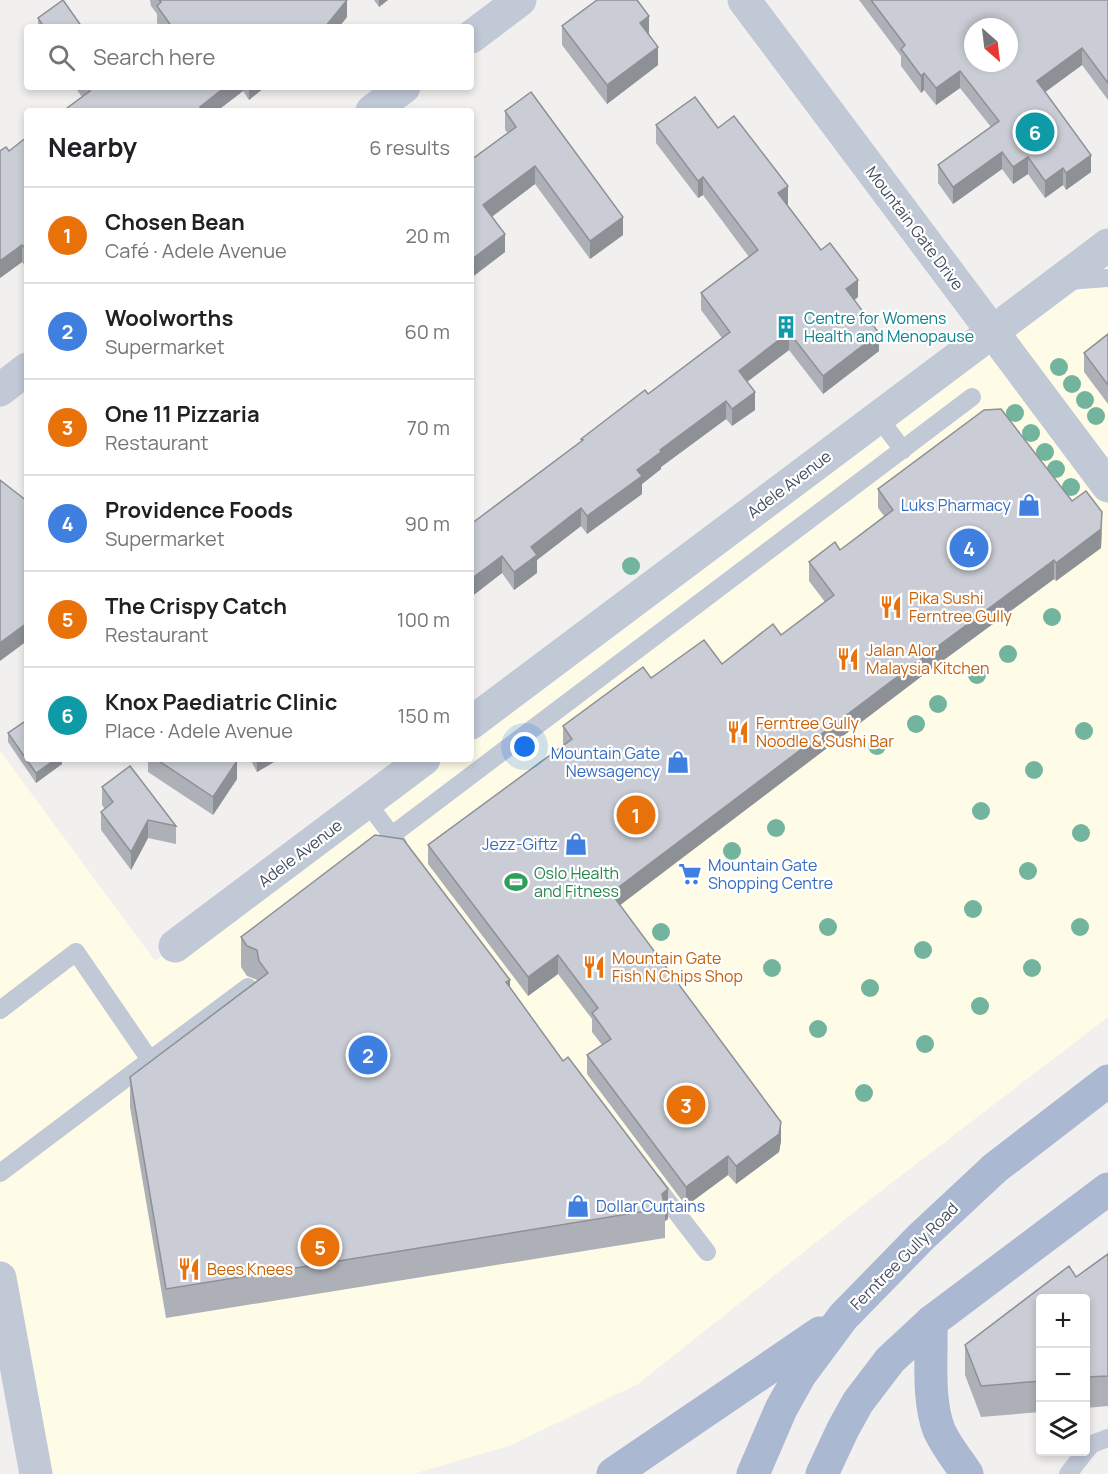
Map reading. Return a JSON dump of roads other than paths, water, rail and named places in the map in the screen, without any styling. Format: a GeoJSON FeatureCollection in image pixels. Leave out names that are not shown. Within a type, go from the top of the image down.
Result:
{"type":"FeatureCollection","features":[{"type":"Feature","properties":{"kind":"main road","name":"Ferntree Gully Road"},"geometry":{"type":"LineString","coordinates":[[753,1474],[781,1409],[800,1376],[843,1317],[921,1237],[995,1168],[1108,1081]]}},
{"type":"Feature","properties":{"kind":"main road"},"geometry":{"type":"LineString","coordinates":[[822,1474],[858,1402],[890,1360],[931,1322],[1108,1189]]}},
{"type":"Feature","properties":{"kind":"main road"},"geometry":{"type":"LineString","coordinates":[[613,1474],[843,1317]]}},
{"type":"Feature","properties":{"kind":"main road"},"geometry":{"type":"LineString","coordinates":[[931,1322],[932,1394],[937,1423],[945,1442],[967,1474]]}},
{"type":"Feature","properties":{"kind":"street"},"geometry":{"type":"LineString","coordinates":[[474,35],[520,0]]}},
{"type":"Feature","properties":{"kind":"street","name":"Mountain Gate Drive"},"geometry":{"type":"LineString","coordinates":[[744,0],[1108,486]]}},
{"type":"Feature","properties":{"kind":"street"},"geometry":{"type":"LineString","coordinates":[[376,108],[400,90]]}},
{"type":"Feature","properties":{"kind":"street","name":"Adele Avenue"},"geometry":{"type":"LineString","coordinates":[[474,721],[1108,245]]}},
{"type":"Feature","properties":{"kind":"street"},"geometry":{"type":"LineString","coordinates":[[0,390],[24,371]]}},
{"type":"Feature","properties":{"kind":"street","name":"Adele Avenue"},"geometry":{"type":"LineString","coordinates":[[175,946],[420,762]]}},
{"type":"Feature","properties":{"kind":"street"},"geometry":{"type":"LineString","coordinates":[[0,1278],[36,1474]]}},
{"type":"Feature","properties":{"kind":"lane"},"geometry":{"type":"LineString","coordinates":[[1060,281],[1108,278]]}},
{"type":"Feature","properties":{"kind":"lane"},"geometry":{"type":"LineString","coordinates":[[392,835],[972,397]]}},
{"type":"Feature","properties":{"kind":"lane"},"geometry":{"type":"LineString","coordinates":[[878,417],[903,450]]}},
{"type":"Feature","properties":{"kind":"lane"},"geometry":{"type":"LineString","coordinates":[[367,802],[406,854]]}},
{"type":"Feature","properties":{"kind":"lane"},"geometry":{"type":"LineString","coordinates":[[0,1010],[76,952],[150,1060]]}},
{"type":"Feature","properties":{"kind":"lane"},"geometry":{"type":"LineString","coordinates":[[0,1173],[248,987]]}},
{"type":"Feature","properties":{"kind":"lane"},"geometry":{"type":"LineString","coordinates":[[643,1168],[707,1252]]}},
{"type":"Feature","properties":{"kind":"lane"},"geometry":{"type":"LineString","coordinates":[[1090,1446],[1108,1438]]}},
{"type":"Feature","properties":{"kind":"lane"},"geometry":{"type":"LineString","coordinates":[[1068,1474],[1081,1456]]}},
{"type":"Feature","properties":{"kind":"place","name":"Knox Paediatric Clinic"},"geometry":{"type":"Point","coordinates":[1035,132]}},
{"type":"Feature","properties":{"kind":"place","name":"Centre for Womens Health and Menopause"},"geometry":{"type":"Point","coordinates":[786,327]}},
{"type":"Feature","properties":{"kind":"place","name":"Luks Pharmacy"},"geometry":{"type":"Point","coordinates":[1029,505]}},
{"type":"Feature","properties":{"kind":"place","name":"Providence Foods"},"geometry":{"type":"Point","coordinates":[969,548]}},
{"type":"Feature","properties":{"kind":"place","name":"Pika Sushi Ferntree Gully"},"geometry":{"type":"Point","coordinates":[891,607]}},
{"type":"Feature","properties":{"kind":"place","name":"Jalan Alor Malaysia Kitchen"},"geometry":{"type":"Point","coordinates":[848,659]}},
{"type":"Feature","properties":{"kind":"place","name":"Ferntree Gully Noodle & Sushi Bar"},"geometry":{"type":"Point","coordinates":[738,732]}},
{"type":"Feature","properties":{"kind":"place","name":"Mountain Gate Newsagency"},"geometry":{"type":"Point","coordinates":[678,762]}},
{"type":"Feature","properties":{"kind":"place","name":"Chosen Bean"},"geometry":{"type":"Point","coordinates":[636,815]}},
{"type":"Feature","properties":{"kind":"place","name":"Jezz-Giftz"},"geometry":{"type":"Point","coordinates":[576,844]}},
{"type":"Feature","properties":{"kind":"place","name":"Mountain Gate Shopping Centre"},"geometry":{"type":"Point","coordinates":[690,874]}},
{"type":"Feature","properties":{"kind":"place","name":"Oslo Health and Fitness"},"geometry":{"type":"Point","coordinates":[516,882]}},
{"type":"Feature","properties":{"kind":"place","name":"Mountain Gate Fish N Chips Shop"},"geometry":{"type":"Point","coordinates":[594,967]}},
{"type":"Feature","properties":{"kind":"place","name":"Woolworths"},"geometry":{"type":"Point","coordinates":[368,1055]}},
{"type":"Feature","properties":{"kind":"place","name":"One 11 Pizzaria"},"geometry":{"type":"Point","coordinates":[686,1105]}},
{"type":"Feature","properties":{"kind":"place","name":"Dollar Curtains"},"geometry":{"type":"Point","coordinates":[578,1206]}},
{"type":"Feature","properties":{"kind":"place","name":"The Crispy Catch"},"geometry":{"type":"Point","coordinates":[320,1247]}},
{"type":"Feature","properties":{"kind":"place","name":"Bees Knees"},"geometry":{"type":"Point","coordinates":[189,1269]}}]}
